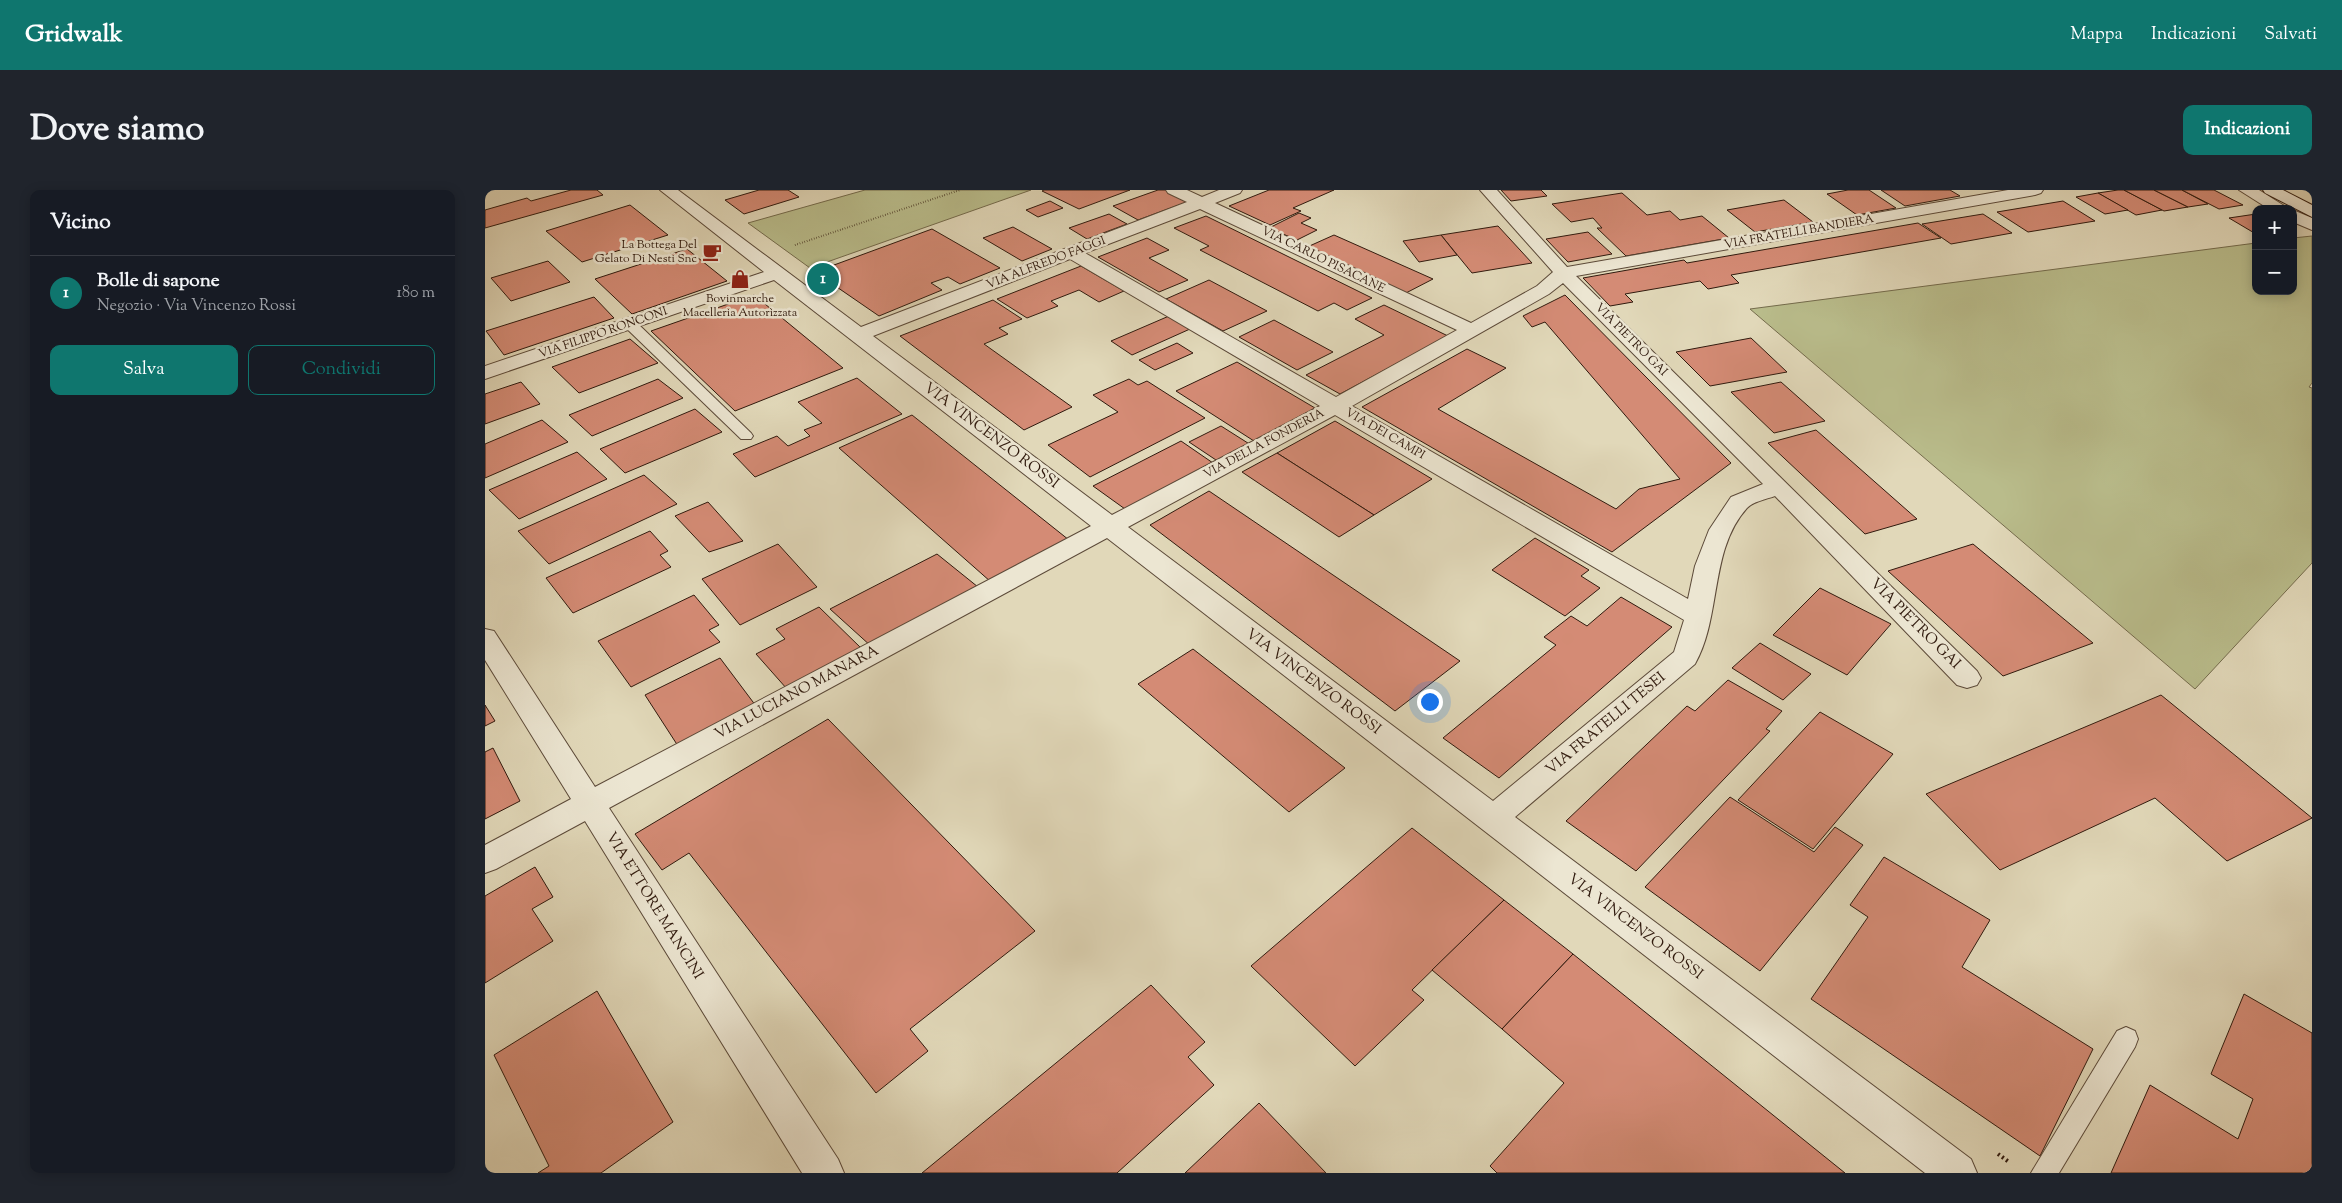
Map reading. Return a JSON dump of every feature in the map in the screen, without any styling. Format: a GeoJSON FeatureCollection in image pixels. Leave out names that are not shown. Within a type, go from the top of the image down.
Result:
{"type":"FeatureCollection","features":[{"type":"Feature","properties":{"kind":"street","name":"VIA VINCENZO ROSSI"},"geometry":{"type":"LineString","coordinates":[[668,190],[1957,1173]]}},
{"type":"Feature","properties":{"kind":"street","name":"VIA CARLO PISACANE"},"geometry":{"type":"LineString","coordinates":[[1174,190],[1203,202],[1471,330]]}},
{"type":"Feature","properties":{"kind":"street","name":"VIA ALFREDO FAGGI"},"geometry":{"type":"LineString","coordinates":[[858,335],[1234,190]]}},
{"type":"Feature","properties":{"kind":"street","name":"VIA PIETRO GAI"},"geometry":{"type":"LineString","coordinates":[[1488,190],[1563,273],[1778,486],[1967,678]]}},
{"type":"Feature","properties":{"kind":"street","name":"VIA FRATELLI BANDIERA"},"geometry":{"type":"LineString","coordinates":[[1563,273],[2035,190]]}},
{"type":"Feature","properties":{"kind":"street"},"geometry":{"type":"LineString","coordinates":[[2247,190],[2274,205]]}},
{"type":"Feature","properties":{"kind":"street"},"geometry":{"type":"LineString","coordinates":[[2271,190],[2312,212]]}},
{"type":"Feature","properties":{"kind":"street"},"geometry":{"type":"LineString","coordinates":[[2298,190],[2312,197]]}},
{"type":"Feature","properties":{"kind":"street"},"geometry":{"type":"LineString","coordinates":[[2297,217],[2312,226]]}},
{"type":"Feature","properties":{"kind":"street","name":"VIA DEI CAMPI"},"geometry":{"type":"LineString","coordinates":[[1072,253],[1698,616]]}},
{"type":"Feature","properties":{"kind":"street","name":"VIA FILIPPO RONCONI"},"geometry":{"type":"LineString","coordinates":[[485,373],[778,273]]}},
{"type":"Feature","properties":{"kind":"street","name":"VIA DELLA FONDERIA"},"geometry":{"type":"LineString","coordinates":[[1110,527],[1336,406],[1543,290],[1563,273]]}},
{"type":"Feature","properties":{"kind":"street"},"geometry":{"type":"LineString","coordinates":[[1698,616],[1707,566],[1721,530],[1739,502],[1778,486]]}},
{"type":"Feature","properties":{"kind":"street","name":"VIA LUCIANO MANARA"},"geometry":{"type":"LineString","coordinates":[[485,860],[1110,527]]}},
{"type":"Feature","properties":{"kind":"street","name":"VIA FRATELLI TESEI"},"geometry":{"type":"LineString","coordinates":[[1493,819],[1685,657],[1696,628],[1698,616]]}},
{"type":"Feature","properties":{"kind":"street","name":"VIA ETTORE MANCINI"},"geometry":{"type":"LineString","coordinates":[[485,638],[824,1173]]}},
{"type":"Feature","properties":{"kind":"lane"},"geometry":{"type":"LineString","coordinates":[[630,324],[746,436]]}},
{"type":"Feature","properties":{"kind":"lane"},"geometry":{"type":"LineString","coordinates":[[2044,1173],[2126,1040]]}},
{"type":"Feature","properties":{"kind":"path"},"geometry":{"type":"LineString","coordinates":[[787,248],[960,190]]}},
{"type":"Feature","properties":{"kind":"green space"},"geometry":{"type":"Polygon","coordinates":[[[865,190],[1031,190],[810,268],[748,223],[865,190]]]}},
{"type":"Feature","properties":{"kind":"green space"},"geometry":{"type":"Polygon","coordinates":[[[2312,236],[2312,383],[2309,387],[2312,388],[2312,563],[2195,689],[1750,309],[2252,244],[2252,295],[2297,295],[2297,238],[2312,236]]]}},
{"type":"Feature","properties":{"kind":"building"},"geometry":{"type":"Polygon","coordinates":[[[571,190],[597,190],[603,195],[485,228],[485,210],[527,198],[531,201],[571,190]]]}},
{"type":"Feature","properties":{"kind":"building"},"geometry":{"type":"Polygon","coordinates":[[[759,190],[788,190],[799,197],[744,214],[725,200],[759,190]]]}},
{"type":"Feature","properties":{"kind":"building"},"geometry":{"type":"Polygon","coordinates":[[[1130,190],[1079,209],[1042,191],[1130,190]]]}},
{"type":"Feature","properties":{"kind":"building"},"geometry":{"type":"Polygon","coordinates":[[[1158,190],[1169,190],[1190,201],[1138,220],[1113,206],[1158,190]]]}},
{"type":"Feature","properties":{"kind":"building"},"geometry":{"type":"Polygon","coordinates":[[[1269,190],[1334,190],[1293,208],[1301,211],[1270,225],[1229,206],[1269,190]]]}},
{"type":"Feature","properties":{"kind":"building"},"geometry":{"type":"Polygon","coordinates":[[[1501,190],[1541,190],[1547,196],[1511,201],[1501,190]]]}},
{"type":"Feature","properties":{"kind":"building"},"geometry":{"type":"Polygon","coordinates":[[[1848,190],[1869,190],[1896,208],[1857,215],[1827,194],[1848,190]]]}},
{"type":"Feature","properties":{"kind":"building"},"geometry":{"type":"Polygon","coordinates":[[[1881,190],[1950,190],[1960,196],[1905,206],[1881,190]]]}},
{"type":"Feature","properties":{"kind":"building"},"geometry":{"type":"Polygon","coordinates":[[[2124,190],[2162,210],[2136,215],[2098,193],[2124,190]]]}},
{"type":"Feature","properties":{"kind":"building"},"geometry":{"type":"Polygon","coordinates":[[[2124,190],[2154,190],[2188,207],[2164,211],[2124,190]]]}},
{"type":"Feature","properties":{"kind":"building"},"geometry":{"type":"Polygon","coordinates":[[[2154,190],[2182,190],[2208,204],[2188,207],[2154,190]]]}},
{"type":"Feature","properties":{"kind":"building"},"geometry":{"type":"Polygon","coordinates":[[[2182,190],[2214,190],[2243,205],[2219,209],[2182,190]]]}},
{"type":"Feature","properties":{"kind":"building"},"geometry":{"type":"Polygon","coordinates":[[[1622,193],[1647,215],[1670,211],[1680,220],[1702,216],[1729,238],[1626,256],[1597,228],[1602,228],[1593,218],[1571,222],[1552,204],[1622,193]]]}},
{"type":"Feature","properties":{"kind":"building"},"geometry":{"type":"Polygon","coordinates":[[[2098,193],[2128,210],[2105,214],[2076,197],[2098,193]]]}},
{"type":"Feature","properties":{"kind":"building"},"geometry":{"type":"Polygon","coordinates":[[[1784,200],[1813,222],[1755,232],[1727,210],[1784,200]]]}},
{"type":"Feature","properties":{"kind":"building"},"geometry":{"type":"Polygon","coordinates":[[[1050,201],[1063,208],[1038,217],[1026,210],[1050,201]]]}},
{"type":"Feature","properties":{"kind":"building"},"geometry":{"type":"Polygon","coordinates":[[[2063,201],[2095,221],[2028,232],[1997,212],[2063,201]]]}},
{"type":"Feature","properties":{"kind":"building"},"geometry":{"type":"Polygon","coordinates":[[[630,205],[668,235],[582,262],[546,231],[630,205]]]}},
{"type":"Feature","properties":{"kind":"building"},"geometry":{"type":"Polygon","coordinates":[[[1299,213],[1311,218],[1301,223],[1317,230],[1297,240],[1269,228],[1299,213]]]}},
{"type":"Feature","properties":{"kind":"building"},"geometry":{"type":"Polygon","coordinates":[[[1109,214],[1127,224],[1087,239],[1069,228],[1109,214]]]}},
{"type":"Feature","properties":{"kind":"building"},"geometry":{"type":"Polygon","coordinates":[[[1983,214],[2012,233],[1951,244],[1922,224],[1983,214]]]}},
{"type":"Feature","properties":{"kind":"building"},"geometry":{"type":"Polygon","coordinates":[[[2252,215],[2252,232],[2229,218],[2252,215]]]}},
{"type":"Feature","properties":{"kind":"building"},"geometry":{"type":"Polygon","coordinates":[[[1206,216],[1372,298],[1347,310],[1334,303],[1318,311],[1200,250],[1209,246],[1174,228],[1206,216]]]}},
{"type":"Feature","properties":{"kind":"building"},"geometry":{"type":"Polygon","coordinates":[[[1918,223],[1941,238],[1731,275],[1739,283],[1708,289],[1700,281],[1625,294],[1633,302],[1610,306],[1583,278],[1684,260],[1687,263],[1918,223]]]}},
{"type":"Feature","properties":{"kind":"building"},"geometry":{"type":"Polygon","coordinates":[[[1498,226],[1532,263],[1472,273],[1441,235],[1498,226]]]}},
{"type":"Feature","properties":{"kind":"building"},"geometry":{"type":"Polygon","coordinates":[[[1013,227],[1052,249],[1022,261],[983,238],[1013,227]]]}},
{"type":"Feature","properties":{"kind":"building"},"geometry":{"type":"Polygon","coordinates":[[[932,229],[1000,268],[960,284],[948,277],[931,283],[942,290],[879,316],[815,272],[932,229]]]}},
{"type":"Feature","properties":{"kind":"building"},"geometry":{"type":"Polygon","coordinates":[[[1588,232],[1612,254],[1568,262],[1546,239],[1588,232]]]}},
{"type":"Feature","properties":{"kind":"building"},"geometry":{"type":"Polygon","coordinates":[[[1334,235],[1433,279],[1404,294],[1305,248],[1334,235]]]}},
{"type":"Feature","properties":{"kind":"building"},"geometry":{"type":"Polygon","coordinates":[[[1441,235],[1457,255],[1419,262],[1403,241],[1441,235]]]}},
{"type":"Feature","properties":{"kind":"building"},"geometry":{"type":"Polygon","coordinates":[[[1147,238],[1169,250],[1149,258],[1188,280],[1159,292],[1098,257],[1147,238]]]}},
{"type":"Feature","properties":{"kind":"building"},"geometry":{"type":"Polygon","coordinates":[[[687,249],[727,281],[632,314],[595,279],[687,249]]]}},
{"type":"Feature","properties":{"kind":"building"},"geometry":{"type":"Polygon","coordinates":[[[548,261],[570,282],[511,301],[491,278],[548,261]]]}},
{"type":"Feature","properties":{"kind":"building"},"geometry":{"type":"Polygon","coordinates":[[[1081,266],[1124,291],[1099,302],[1079,290],[1051,301],[1058,306],[1027,318],[997,299],[1081,266]]]}},
{"type":"Feature","properties":{"kind":"building"},"geometry":{"type":"Polygon","coordinates":[[[1209,280],[1267,311],[1223,331],[1166,299],[1209,280]]]}},
{"type":"Feature","properties":{"kind":"building"},"geometry":{"type":"Polygon","coordinates":[[[754,295],[843,368],[735,411],[651,331],[754,295]]]}},
{"type":"Feature","properties":{"kind":"building"},"geometry":{"type":"Polygon","coordinates":[[[1565,295],[1731,463],[1612,552],[1362,407],[1467,349],[1506,368],[1438,409],[1616,509],[1639,489],[1680,479],[1545,322],[1532,327],[1523,316],[1565,295]]]}},
{"type":"Feature","properties":{"kind":"building"},"geometry":{"type":"Polygon","coordinates":[[[594,297],[614,318],[504,355],[486,331],[594,297]]]}},
{"type":"Feature","properties":{"kind":"building"},"geometry":{"type":"Polygon","coordinates":[[[993,300],[1022,319],[999,328],[1008,334],[984,344],[1072,407],[1024,430],[900,336],[993,300]]]}},
{"type":"Feature","properties":{"kind":"building"},"geometry":{"type":"Polygon","coordinates":[[[1384,305],[1448,336],[1340,394],[1306,375],[1384,335],[1355,319],[1384,305]]]}},
{"type":"Feature","properties":{"kind":"building"},"geometry":{"type":"Polygon","coordinates":[[[1169,316],[1190,329],[1132,355],[1111,341],[1169,316]]]}},
{"type":"Feature","properties":{"kind":"building"},"geometry":{"type":"Polygon","coordinates":[[[1274,320],[1333,352],[1297,370],[1239,337],[1274,320]]]}},
{"type":"Feature","properties":{"kind":"building"},"geometry":{"type":"Polygon","coordinates":[[[1751,338],[1787,372],[1710,386],[1676,352],[1751,338]]]}},
{"type":"Feature","properties":{"kind":"building"},"geometry":{"type":"Polygon","coordinates":[[[630,339],[658,363],[579,393],[552,367],[630,339]]]}},
{"type":"Feature","properties":{"kind":"building"},"geometry":{"type":"Polygon","coordinates":[[[1177,343],[1193,353],[1155,370],[1139,360],[1177,343]]]}},
{"type":"Feature","properties":{"kind":"building"},"geometry":{"type":"Polygon","coordinates":[[[1237,362],[1315,408],[1254,441],[1176,391],[1237,362]]]}},
{"type":"Feature","properties":{"kind":"building"},"geometry":{"type":"Polygon","coordinates":[[[857,378],[902,414],[755,477],[733,454],[777,436],[788,446],[810,436],[804,430],[822,423],[798,402],[857,378]]]}},
{"type":"Feature","properties":{"kind":"building"},"geometry":{"type":"Polygon","coordinates":[[[658,379],[683,398],[592,436],[569,415],[658,379]]]}},
{"type":"Feature","properties":{"kind":"building"},"geometry":{"type":"Polygon","coordinates":[[[1129,379],[1138,385],[1147,381],[1205,418],[1090,477],[1048,445],[1118,412],[1093,395],[1129,379]]]}},
{"type":"Feature","properties":{"kind":"building"},"geometry":{"type":"Polygon","coordinates":[[[521,382],[540,404],[485,424],[485,394],[521,382]]]}},
{"type":"Feature","properties":{"kind":"building"},"geometry":{"type":"Polygon","coordinates":[[[1781,382],[1825,421],[1774,433],[1731,392],[1781,382]]]}},
{"type":"Feature","properties":{"kind":"building"},"geometry":{"type":"Polygon","coordinates":[[[695,409],[722,432],[625,473],[600,449],[695,409]]]}},
{"type":"Feature","properties":{"kind":"building"},"geometry":{"type":"Polygon","coordinates":[[[912,415],[1069,540],[991,582],[839,448],[912,415]]]}},
{"type":"Feature","properties":{"kind":"building"},"geometry":{"type":"Polygon","coordinates":[[[542,420],[568,442],[485,478],[485,444],[542,420]]]}},
{"type":"Feature","properties":{"kind":"building"},"geometry":{"type":"Polygon","coordinates":[[[1335,421],[1432,479],[1374,515],[1277,453],[1335,421]]]}},
{"type":"Feature","properties":{"kind":"building"},"geometry":{"type":"Polygon","coordinates":[[[1221,426],[1251,445],[1219,462],[1189,442],[1221,426]]]}},
{"type":"Feature","properties":{"kind":"building"},"geometry":{"type":"Polygon","coordinates":[[[1816,430],[1917,519],[1865,534],[1768,443],[1816,430]]]}},
{"type":"Feature","properties":{"kind":"building"},"geometry":{"type":"Polygon","coordinates":[[[1181,441],[1213,463],[1125,509],[1093,486],[1181,441]]]}},
{"type":"Feature","properties":{"kind":"building"},"geometry":{"type":"Polygon","coordinates":[[[577,452],[607,479],[519,519],[489,490],[577,452]]]}},
{"type":"Feature","properties":{"kind":"building"},"geometry":{"type":"Polygon","coordinates":[[[1277,453],[1374,515],[1339,537],[1242,472],[1277,453]]]}},
{"type":"Feature","properties":{"kind":"building"},"geometry":{"type":"Polygon","coordinates":[[[644,475],[677,504],[549,564],[518,531],[644,475]]]}},
{"type":"Feature","properties":{"kind":"building"},"geometry":{"type":"Polygon","coordinates":[[[1209,491],[1460,661],[1395,711],[1150,525],[1209,491]]]}},
{"type":"Feature","properties":{"kind":"building"},"geometry":{"type":"Polygon","coordinates":[[[708,502],[743,541],[709,552],[675,516],[708,502]]]}},
{"type":"Feature","properties":{"kind":"building"},"geometry":{"type":"Polygon","coordinates":[[[650,531],[668,551],[660,555],[671,567],[573,613],[546,578],[650,531]]]}},
{"type":"Feature","properties":{"kind":"building"},"geometry":{"type":"Polygon","coordinates":[[[1535,538],[1589,570],[1581,576],[1600,588],[1565,616],[1492,570],[1535,538]]]}},
{"type":"Feature","properties":{"kind":"building"},"geometry":{"type":"Polygon","coordinates":[[[778,544],[817,587],[740,625],[702,579],[778,544]]]}},
{"type":"Feature","properties":{"kind":"building"},"geometry":{"type":"Polygon","coordinates":[[[1973,544],[2093,643],[2003,676],[1888,571],[1973,544]]]}},
{"type":"Feature","properties":{"kind":"building"},"geometry":{"type":"Polygon","coordinates":[[[937,554],[978,587],[872,647],[830,609],[937,554]]]}},
{"type":"Feature","properties":{"kind":"building"},"geometry":{"type":"Polygon","coordinates":[[[1820,588],[1891,624],[1847,675],[1773,635],[1820,588]]]}},
{"type":"Feature","properties":{"kind":"building"},"geometry":{"type":"Polygon","coordinates":[[[694,595],[719,625],[709,630],[720,642],[631,687],[598,641],[694,595]]]}},
{"type":"Feature","properties":{"kind":"building"},"geometry":{"type":"Polygon","coordinates":[[[1621,597],[1672,627],[1499,778],[1443,738],[1556,645],[1544,637],[1571,616],[1587,626],[1621,597]]]}},
{"type":"Feature","properties":{"kind":"building"},"geometry":{"type":"Polygon","coordinates":[[[819,607],[861,648],[787,689],[756,654],[785,639],[776,629],[819,607]]]}},
{"type":"Feature","properties":{"kind":"building"},"geometry":{"type":"Polygon","coordinates":[[[1760,643],[1811,674],[1783,700],[1732,668],[1760,643]]]}},
{"type":"Feature","properties":{"kind":"building"},"geometry":{"type":"Polygon","coordinates":[[[1193,649],[1345,768],[1289,812],[1138,684],[1193,649]]]}},
{"type":"Feature","properties":{"kind":"building"},"geometry":{"type":"Polygon","coordinates":[[[720,658],[756,706],[678,746],[645,695],[720,658]]]}},
{"type":"Feature","properties":{"kind":"building"},"geometry":{"type":"Polygon","coordinates":[[[1728,680],[1782,711],[1766,729],[1770,731],[1636,871],[1566,821],[1687,706],[1695,711],[1728,680]]]}},
{"type":"Feature","properties":{"kind":"building"},"geometry":{"type":"Polygon","coordinates":[[[2161,695],[2312,818],[2227,861],[2155,798],[2000,870],[1926,794],[2161,695]]]}},
{"type":"Feature","properties":{"kind":"building"},"geometry":{"type":"Polygon","coordinates":[[[485,705],[495,721],[485,726],[485,705]]]}},
{"type":"Feature","properties":{"kind":"building"},"geometry":{"type":"Polygon","coordinates":[[[1820,712],[1893,754],[1813,849],[1738,800],[1820,712]]]}},
{"type":"Feature","properties":{"kind":"building"},"geometry":{"type":"Polygon","coordinates":[[[828,719],[1035,931],[910,1029],[928,1051],[876,1093],[689,853],[662,870],[635,834],[828,719]]]}},
{"type":"Feature","properties":{"kind":"building"},"geometry":{"type":"Polygon","coordinates":[[[493,748],[520,801],[485,819],[485,752],[493,748]]]}},
{"type":"Feature","properties":{"kind":"building"},"geometry":{"type":"Polygon","coordinates":[[[1730,797],[1814,852],[1835,827],[1863,845],[1760,971],[1645,887],[1730,797]]]}},
{"type":"Feature","properties":{"kind":"building"},"geometry":{"type":"Polygon","coordinates":[[[1412,828],[1504,900],[1412,990],[1424,1000],[1355,1066],[1251,966],[1412,828]]]}},
{"type":"Feature","properties":{"kind":"building"},"geometry":{"type":"Polygon","coordinates":[[[1884,857],[1990,920],[1962,967],[2093,1049],[2040,1156],[1811,999],[1868,917],[1850,905],[1884,857]]]}},
{"type":"Feature","properties":{"kind":"building"},"geometry":{"type":"Polygon","coordinates":[[[535,867],[553,897],[532,909],[553,941],[485,983],[485,896],[535,867]]]}},
{"type":"Feature","properties":{"kind":"building"},"geometry":{"type":"Polygon","coordinates":[[[1504,900],[1573,954],[1502,1029],[1432,970],[1504,900]]]}},
{"type":"Feature","properties":{"kind":"building"},"geometry":{"type":"Polygon","coordinates":[[[1573,954],[1845,1173],[1497,1173],[1490,1166],[1564,1083],[1502,1029],[1573,954]]]}},
{"type":"Feature","properties":{"kind":"building"},"geometry":{"type":"Polygon","coordinates":[[[1151,985],[1205,1042],[1188,1057],[1214,1085],[1117,1173],[922,1173],[1151,985]]]}},
{"type":"Feature","properties":{"kind":"building"},"geometry":{"type":"Polygon","coordinates":[[[597,991],[673,1122],[601,1173],[538,1173],[549,1166],[494,1055],[597,991]]]}},
{"type":"Feature","properties":{"kind":"building"},"geometry":{"type":"Polygon","coordinates":[[[2244,994],[2312,1033],[2312,1173],[2111,1173],[2150,1085],[2238,1139],[2253,1099],[2211,1074],[2244,994]]]}},
{"type":"Feature","properties":{"kind":"building"},"geometry":{"type":"Polygon","coordinates":[[[1259,1103],[1326,1173],[1185,1173],[1259,1103]]]}},
{"type":"Feature","properties":{"kind":"place","name":"La Bottega Del Gelato Di Nesti Snc"},"geometry":{"type":"Point","coordinates":[712,252]}},
{"type":"Feature","properties":{"kind":"place","name":"Bovinmarche Macelleria Autorizzata"},"geometry":{"type":"Point","coordinates":[740,279]}},
{"type":"Feature","properties":{"kind":"place","name":"Bolle di sapone"},"geometry":{"type":"Point","coordinates":[823,279]}}]}
